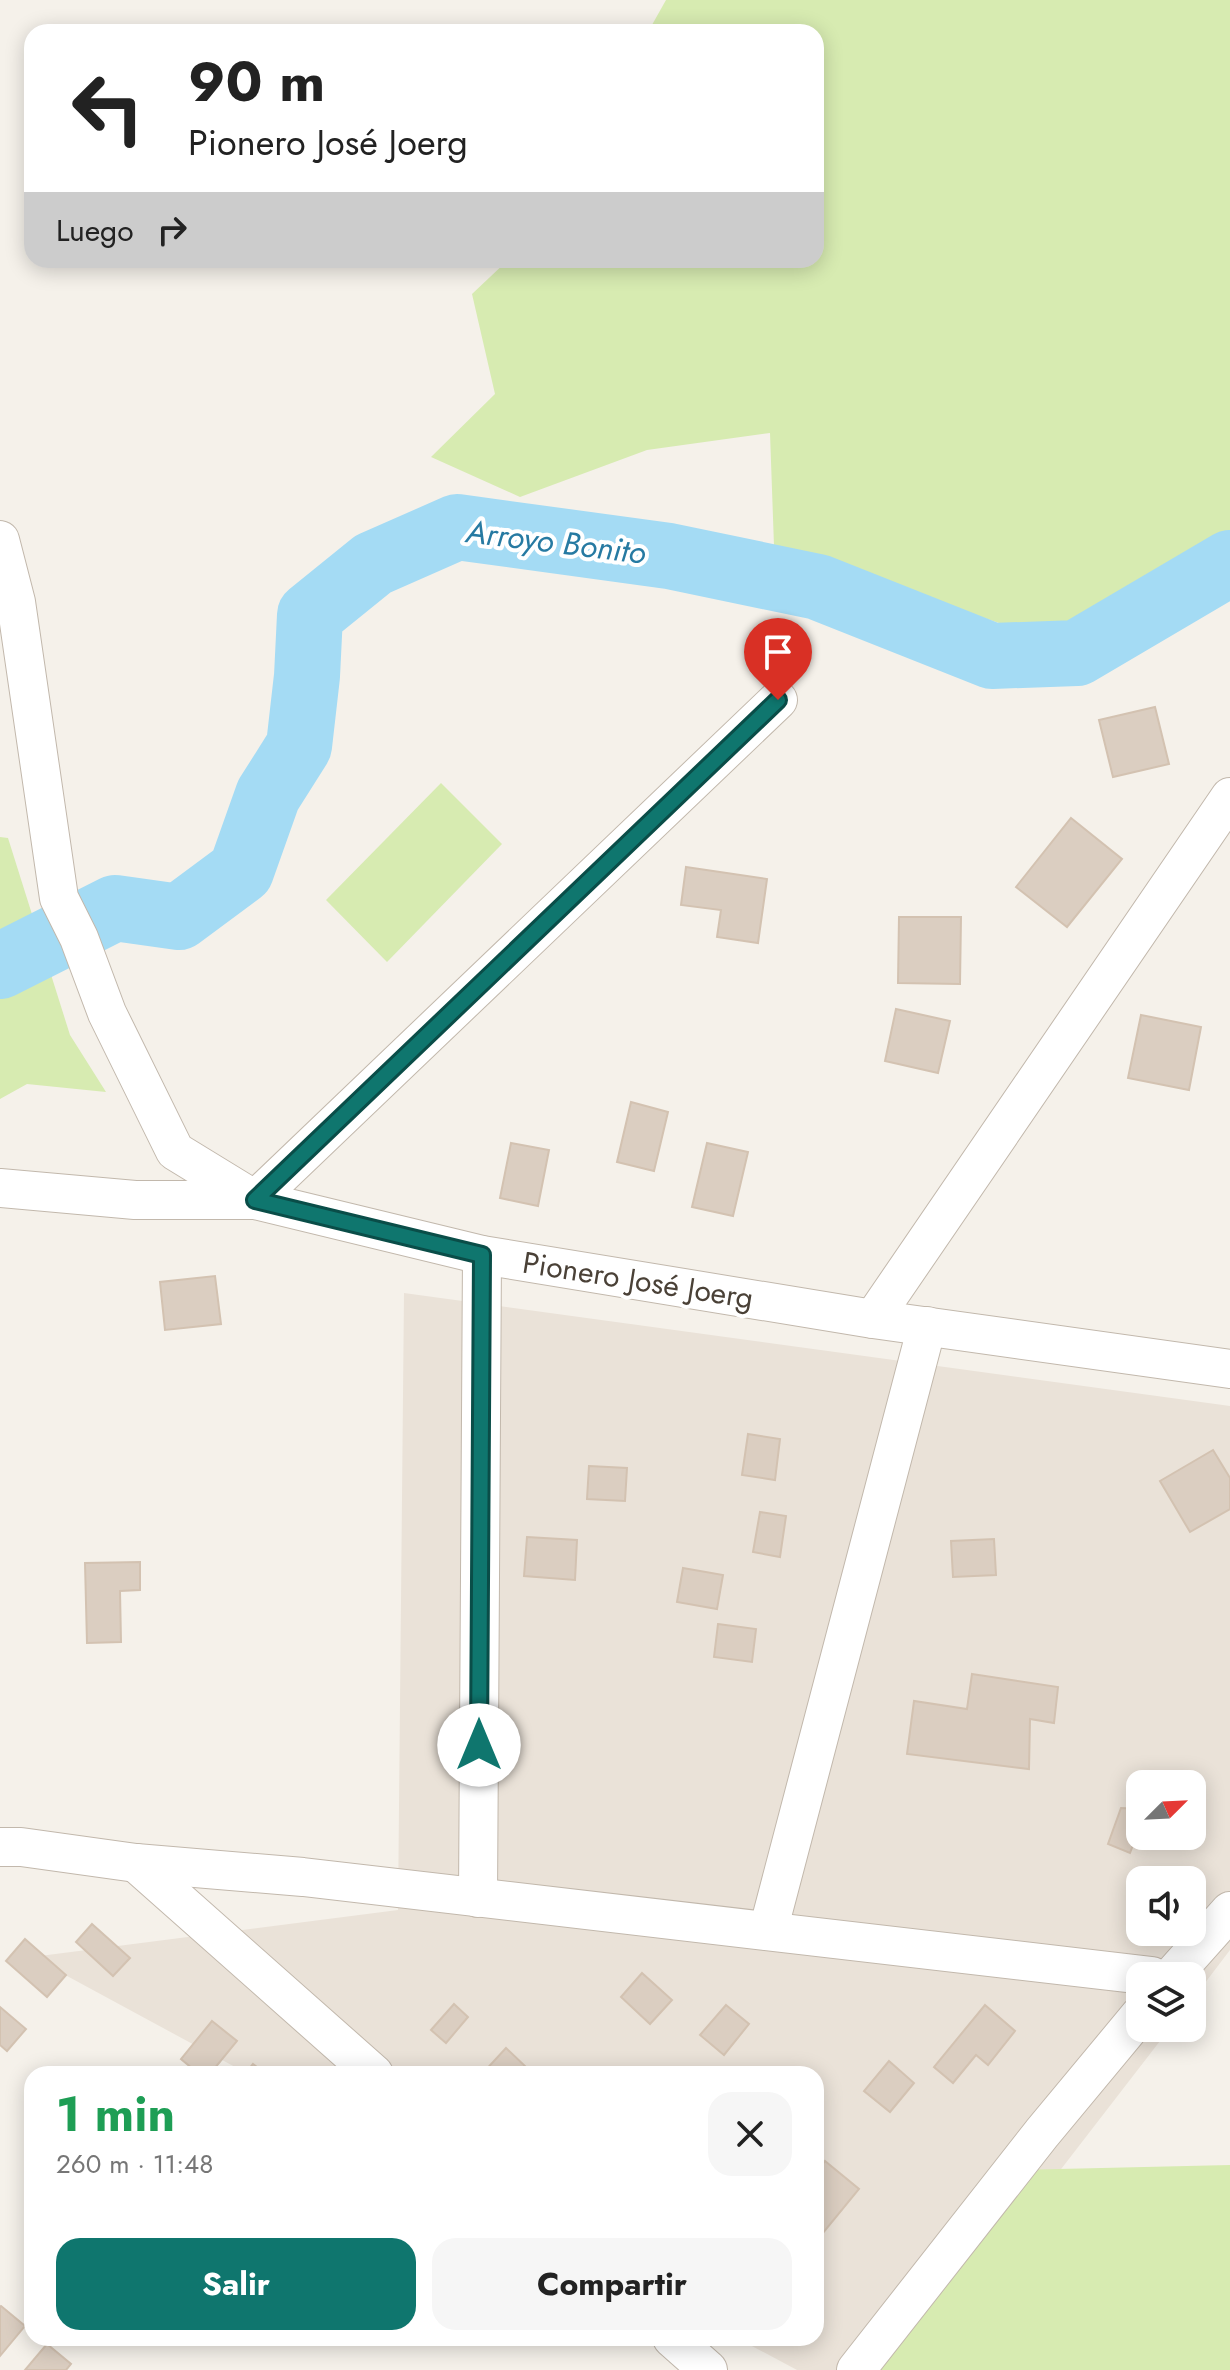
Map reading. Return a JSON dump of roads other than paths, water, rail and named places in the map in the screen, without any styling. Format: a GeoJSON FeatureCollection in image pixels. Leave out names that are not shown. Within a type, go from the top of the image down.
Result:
{"type":"FeatureCollection","features":[{"type":"Feature","properties":{"kind":"street"},"geometry":{"type":"LineString","coordinates":[[0,540],[16,602],[59,898],[79,938],[107,1013],[175,1151],[255,1200],[778,700]]}},
{"type":"Feature","properties":{"kind":"street"},"geometry":{"type":"LineString","coordinates":[[873,1319],[1230,797]]}},
{"type":"Feature","properties":{"kind":"street","name":"Pionero José Joerg"},"geometry":{"type":"LineString","coordinates":[[0,1188],[135,1200],[255,1200],[482,1255],[873,1319],[1230,1369]]}},
{"type":"Feature","properties":{"kind":"street"},"geometry":{"type":"LineString","coordinates":[[478,1898],[482,1255]]}},
{"type":"Feature","properties":{"kind":"street"},"geometry":{"type":"LineString","coordinates":[[768,1931],[927,1326]]}},
{"type":"Feature","properties":{"kind":"street"},"geometry":{"type":"LineString","coordinates":[[7,1856],[303,1877],[1126,1973]]}},
{"type":"Feature","properties":{"kind":"street"},"geometry":{"type":"LineString","coordinates":[[136,1863],[365,2066]]}},
{"type":"Feature","properties":{"kind":"street"},"geometry":{"type":"LineString","coordinates":[[1184,1962],[1230,1911]]}},
{"type":"Feature","properties":{"kind":"street"},"geometry":{"type":"LineString","coordinates":[[856,2370],[1042,2133],[1126,2032]]}},
{"type":"Feature","properties":{"kind":"street"},"geometry":{"type":"LineString","coordinates":[[681,2346],[708,2370]]}},
{"type":"Feature","properties":{"kind":"waterway","name":"Arroyo Bonito"},"geometry":{"type":"LineString","coordinates":[[0,966],[115,908],[179,917],[241,871],[268,795],[299,746],[310,615],[373,564],[457,527],[669,556],[818,587],[992,656],[1077,653],[1230,563]]}}]}
